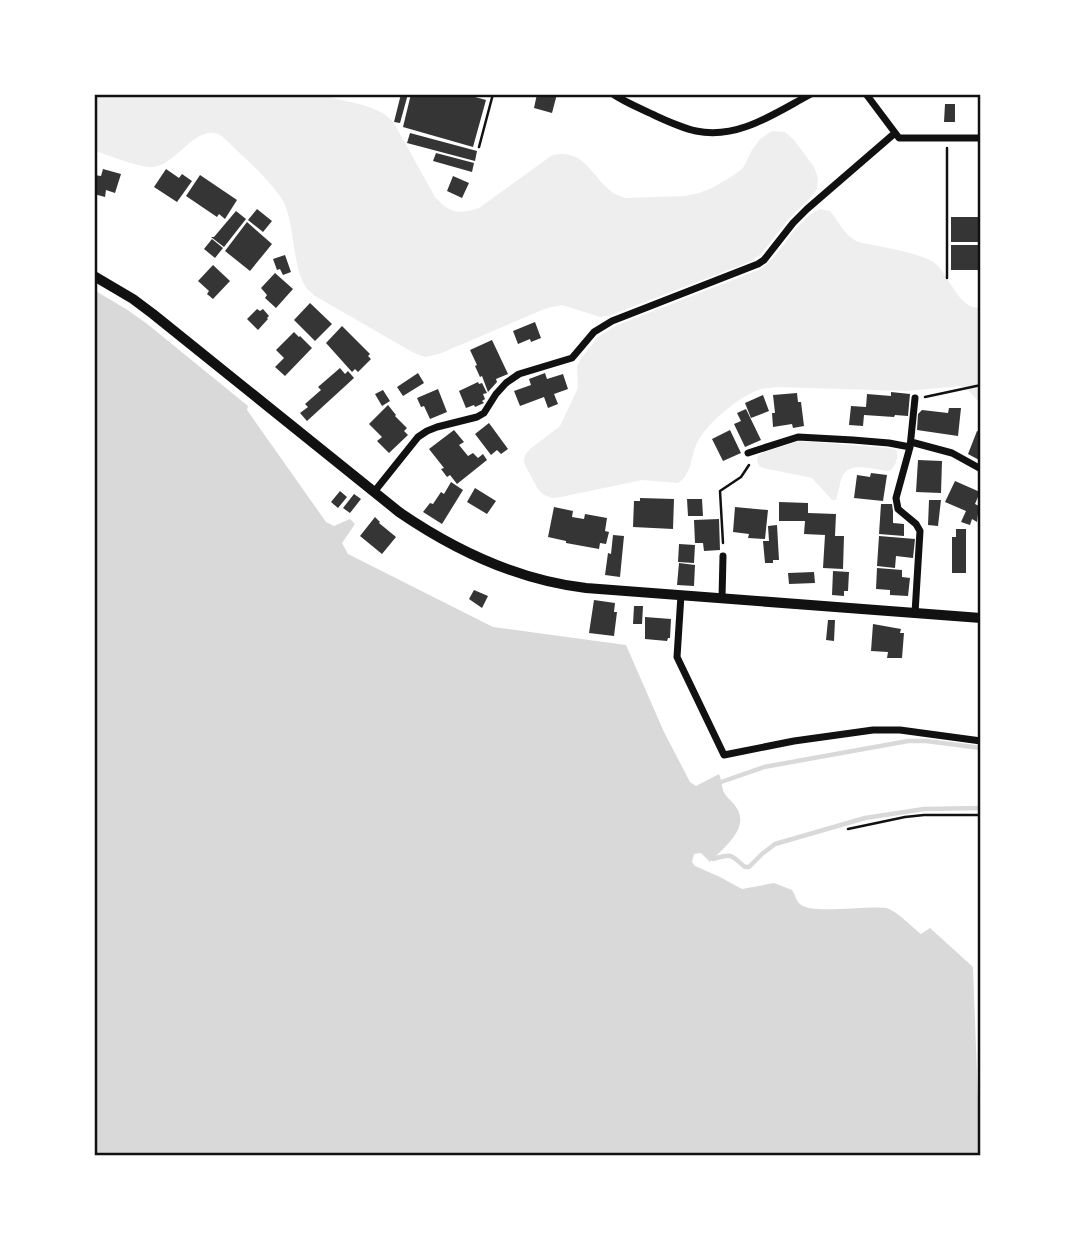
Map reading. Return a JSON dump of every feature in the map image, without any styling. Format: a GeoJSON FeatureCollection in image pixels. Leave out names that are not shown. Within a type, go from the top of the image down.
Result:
{"type":"FeatureCollection","features":[{"type":"Feature","properties":{"kind":"main road"},"geometry":{"type":"LineString","coordinates":[[94,276],[153,314],[399,512],[442,540],[512,572],[561,585],[981,618]]}},
{"type":"Feature","properties":{"kind":"street"},"geometry":{"type":"LineString","coordinates":[[612,94],[681,127],[714,133],[747,128],[811,94]]}},
{"type":"Feature","properties":{"kind":"street"},"geometry":{"type":"LineString","coordinates":[[866,94],[899,138],[981,138]]}},
{"type":"Feature","properties":{"kind":"street"},"geometry":{"type":"LineString","coordinates":[[374,492],[418,437],[437,427],[477,417],[506,383],[519,374],[572,358],[594,332],[612,321],[764,260],[807,209],[895,133]]}},
{"type":"Feature","properties":{"kind":"street"},"geometry":{"type":"LineString","coordinates":[[915,398],[911,445],[896,498],[898,509],[916,524],[920,531],[915,613]]}},
{"type":"Feature","properties":{"kind":"street"},"geometry":{"type":"LineString","coordinates":[[748,453],[797,436],[911,445],[952,453],[981,469]]}},
{"type":"Feature","properties":{"kind":"street"},"geometry":{"type":"LineString","coordinates":[[722,598],[723,556]]}},
{"type":"Feature","properties":{"kind":"street"},"geometry":{"type":"LineString","coordinates":[[681,595],[677,657],[724,755],[794,741],[887,730],[981,741]]}},
{"type":"Feature","properties":{"kind":"street"},"geometry":{"type":"LineString","coordinates":[[830,736],[831,746]]}},
{"type":"Feature","properties":{"kind":"path"},"geometry":{"type":"LineString","coordinates":[[479,147],[493,94]]}},
{"type":"Feature","properties":{"kind":"path"},"geometry":{"type":"LineString","coordinates":[[947,138],[947,278]]}},
{"type":"Feature","properties":{"kind":"path"},"geometry":{"type":"LineString","coordinates":[[915,398],[981,385]]}},
{"type":"Feature","properties":{"kind":"path"},"geometry":{"type":"LineString","coordinates":[[723,556],[720,491],[741,477],[751,462],[748,453]]}},
{"type":"Feature","properties":{"kind":"path"},"geometry":{"type":"LineString","coordinates":[[848,829],[924,815],[981,815]]}},
{"type":"Feature","properties":{"kind":"shaded area"},"geometry":{"type":"Polygon","coordinates":[[[94,95],[326,95],[366,106],[382,113],[394,123],[435,197],[450,209],[460,212],[479,208],[551,156],[564,154],[583,162],[606,187],[626,198],[699,193],[743,168],[760,139],[772,131],[785,132],[794,140],[814,167],[818,178],[817,189],[760,255],[749,262],[611,315],[600,317],[562,305],[547,308],[439,354],[425,357],[307,289],[297,265],[290,225],[281,197],[223,137],[214,133],[205,134],[196,138],[171,159],[153,167],[124,161],[95,151],[94,95]]]}},
{"type":"Feature","properties":{"kind":"shaded area"},"geometry":{"type":"Polygon","coordinates":[[[820,209],[830,211],[846,232],[858,242],[911,253],[930,260],[941,269],[961,299],[973,307],[980,307],[980,403],[961,386],[906,391],[777,387],[761,389],[734,404],[707,429],[696,445],[686,476],[678,483],[642,480],[561,497],[544,495],[527,469],[525,455],[560,426],[578,388],[577,366],[598,337],[615,326],[761,269],[803,221],[820,209]]]}},
{"type":"Feature","properties":{"kind":"shaded area"},"geometry":{"type":"Polygon","coordinates":[[[94,290],[146,323],[248,406],[247,410],[326,522],[334,526],[350,519],[355,524],[342,543],[348,554],[493,627],[626,645],[664,732],[690,782],[696,786],[719,774],[726,796],[740,815],[738,830],[728,844],[710,862],[701,853],[694,854],[692,862],[695,866],[742,889],[774,883],[792,890],[799,903],[806,907],[890,909],[921,934],[930,928],[973,967],[980,1155],[95,1155],[94,290]]]}},
{"type":"Feature","properties":{"kind":"shaded area"},"geometry":{"type":"Polygon","coordinates":[[[798,441],[889,448],[896,450],[897,458],[889,471],[856,467],[845,472],[836,500],[832,500],[812,478],[759,466],[758,456],[762,453],[798,441]]]}},
{"type":"Feature","properties":{"kind":"building"},"geometry":{"type":"Polygon","coordinates":[[[401,94],[408,94],[400,123],[394,122],[401,94]]]}},
{"type":"Feature","properties":{"kind":"building"},"geometry":{"type":"Polygon","coordinates":[[[411,94],[464,94],[486,100],[473,147],[403,127],[411,94]]]}},
{"type":"Feature","properties":{"kind":"building"},"geometry":{"type":"Polygon","coordinates":[[[537,94],[557,94],[552,113],[534,108],[537,94]]]}},
{"type":"Feature","properties":{"kind":"building"},"geometry":{"type":"Polygon","coordinates":[[[945,104],[955,104],[955,122],[944,122],[945,104]]]}},
{"type":"Feature","properties":{"kind":"building"},"geometry":{"type":"Polygon","coordinates":[[[410,133],[477,151],[475,161],[407,143],[410,133]]]}},
{"type":"Feature","properties":{"kind":"building"},"geometry":{"type":"Polygon","coordinates":[[[436,153],[474,163],[472,172],[433,161],[436,153]]]}},
{"type":"Feature","properties":{"kind":"building"},"geometry":{"type":"Polygon","coordinates":[[[103,169],[121,174],[115,193],[106,190],[105,197],[94,194],[94,175],[101,176],[103,169]]]}},
{"type":"Feature","properties":{"kind":"building"},"geometry":{"type":"Polygon","coordinates":[[[166,169],[179,178],[182,174],[192,181],[177,202],[154,187],[166,169]]]}},
{"type":"Feature","properties":{"kind":"building"},"geometry":{"type":"Polygon","coordinates":[[[200,175],[237,200],[225,219],[219,214],[217,217],[186,196],[200,175]]]}},
{"type":"Feature","properties":{"kind":"building"},"geometry":{"type":"Polygon","coordinates":[[[453,176],[469,183],[462,198],[447,191],[453,176]]]}},
{"type":"Feature","properties":{"kind":"building"},"geometry":{"type":"Polygon","coordinates":[[[257,209],[272,221],[263,232],[248,220],[257,209]]]}},
{"type":"Feature","properties":{"kind":"building"},"geometry":{"type":"Polygon","coordinates":[[[236,211],[246,219],[224,247],[211,237],[214,237],[236,211]]]}},
{"type":"Feature","properties":{"kind":"building"},"geometry":{"type":"Polygon","coordinates":[[[951,217],[981,217],[981,242],[951,242],[951,217]]]}},
{"type":"Feature","properties":{"kind":"building"},"geometry":{"type":"Polygon","coordinates":[[[247,222],[272,244],[250,271],[225,251],[247,222]]]}},
{"type":"Feature","properties":{"kind":"building"},"geometry":{"type":"Polygon","coordinates":[[[212,239],[223,248],[215,258],[204,249],[212,239]]]}},
{"type":"Feature","properties":{"kind":"building"},"geometry":{"type":"Polygon","coordinates":[[[951,245],[981,245],[981,270],[951,270],[951,245]]]}},
{"type":"Feature","properties":{"kind":"building"},"geometry":{"type":"Polygon","coordinates":[[[285,255],[291,272],[283,275],[280,269],[277,270],[273,259],[285,255]]]}},
{"type":"Feature","properties":{"kind":"building"},"geometry":{"type":"Polygon","coordinates":[[[213,265],[230,281],[213,299],[198,281],[213,265]]]}},
{"type":"Feature","properties":{"kind":"building"},"geometry":{"type":"Polygon","coordinates":[[[275,273],[293,289],[276,308],[265,298],[267,295],[261,288],[275,273]]]}},
{"type":"Feature","properties":{"kind":"building"},"geometry":{"type":"Polygon","coordinates":[[[310,303],[332,324],[315,341],[294,320],[310,303]]]}},
{"type":"Feature","properties":{"kind":"building"},"geometry":{"type":"Polygon","coordinates":[[[257,309],[263,309],[269,316],[258,330],[247,319],[257,309]]]}},
{"type":"Feature","properties":{"kind":"building"},"geometry":{"type":"Polygon","coordinates":[[[535,322],[541,338],[518,344],[513,331],[535,322]]]}},
{"type":"Feature","properties":{"kind":"building"},"geometry":{"type":"Polygon","coordinates":[[[342,326],[370,354],[368,356],[371,359],[358,372],[355,369],[352,372],[326,343],[342,326]]]}},
{"type":"Feature","properties":{"kind":"building"},"geometry":{"type":"Polygon","coordinates":[[[294,332],[312,348],[285,376],[275,367],[284,358],[276,350],[294,332]]]}},
{"type":"Feature","properties":{"kind":"building"},"geometry":{"type":"Polygon","coordinates":[[[492,340],[508,374],[496,379],[497,382],[488,392],[470,350],[492,340]]]}},
{"type":"Feature","properties":{"kind":"building"},"geometry":{"type":"Polygon","coordinates":[[[340,368],[345,374],[348,371],[354,378],[307,421],[300,413],[308,407],[305,404],[321,390],[318,387],[340,368]]]}},
{"type":"Feature","properties":{"kind":"building"},"geometry":{"type":"Polygon","coordinates":[[[418,373],[424,383],[403,396],[397,387],[418,373]]]}},
{"type":"Feature","properties":{"kind":"building"},"geometry":{"type":"Polygon","coordinates":[[[545,373],[547,379],[563,374],[568,389],[554,394],[558,404],[548,408],[544,397],[520,406],[514,391],[531,385],[529,379],[545,373]]]}},
{"type":"Feature","properties":{"kind":"building"},"geometry":{"type":"Polygon","coordinates":[[[478,382],[482,383],[487,393],[483,394],[484,403],[466,408],[459,391],[478,382]]]}},
{"type":"Feature","properties":{"kind":"building"},"geometry":{"type":"Polygon","coordinates":[[[438,389],[447,412],[430,419],[417,398],[438,389]]]}},
{"type":"Feature","properties":{"kind":"building"},"geometry":{"type":"Polygon","coordinates":[[[383,390],[390,401],[382,406],[375,394],[383,390]]]}},
{"type":"Feature","properties":{"kind":"building"},"geometry":{"type":"Polygon","coordinates":[[[891,392],[910,394],[908,416],[864,415],[863,426],[849,425],[851,406],[866,407],[867,394],[891,396],[891,392]]]}},
{"type":"Feature","properties":{"kind":"building"},"geometry":{"type":"Polygon","coordinates":[[[797,393],[804,426],[793,428],[792,424],[773,427],[773,395],[797,393]]]}},
{"type":"Feature","properties":{"kind":"building"},"geometry":{"type":"Polygon","coordinates":[[[763,395],[769,411],[751,418],[745,403],[763,395]]]}},
{"type":"Feature","properties":{"kind":"building"},"geometry":{"type":"Polygon","coordinates":[[[388,405],[407,428],[404,431],[408,435],[389,453],[377,441],[382,437],[369,424],[388,405]]]}},
{"type":"Feature","properties":{"kind":"building"},"geometry":{"type":"Polygon","coordinates":[[[949,408],[961,408],[958,436],[917,430],[918,414],[922,410],[948,413],[949,408]]]}},
{"type":"Feature","properties":{"kind":"building"},"geometry":{"type":"Polygon","coordinates":[[[746,409],[761,440],[745,447],[734,424],[741,421],[737,413],[746,409]]]}},
{"type":"Feature","properties":{"kind":"building"},"geometry":{"type":"Polygon","coordinates":[[[489,423],[508,449],[501,454],[497,450],[491,455],[475,434],[489,423]]]}},
{"type":"Feature","properties":{"kind":"building"},"geometry":{"type":"Polygon","coordinates":[[[454,430],[464,442],[459,445],[468,456],[473,453],[478,458],[483,454],[487,460],[457,484],[450,475],[447,477],[441,469],[444,468],[429,449],[454,430]]]}},
{"type":"Feature","properties":{"kind":"building"},"geometry":{"type":"Polygon","coordinates":[[[730,430],[741,453],[723,461],[712,439],[730,430]]]}},
{"type":"Feature","properties":{"kind":"building"},"geometry":{"type":"Polygon","coordinates":[[[977,431],[981,432],[981,461],[968,454],[977,431]]]}},
{"type":"Feature","properties":{"kind":"building"},"geometry":{"type":"Polygon","coordinates":[[[918,460],[942,461],[941,493],[916,492],[918,460]]]}},
{"type":"Feature","properties":{"kind":"building"},"geometry":{"type":"Polygon","coordinates":[[[871,473],[887,475],[883,501],[854,498],[857,475],[870,477],[871,473]]]}},
{"type":"Feature","properties":{"kind":"building"},"geometry":{"type":"Polygon","coordinates":[[[955,481],[980,492],[975,504],[979,506],[977,522],[972,519],[970,525],[961,522],[966,511],[945,502],[955,481]]]}},
{"type":"Feature","properties":{"kind":"building"},"geometry":{"type":"Polygon","coordinates":[[[451,482],[463,490],[442,524],[423,512],[441,492],[444,494],[451,482]]]}},
{"type":"Feature","properties":{"kind":"building"},"geometry":{"type":"Polygon","coordinates":[[[475,488],[496,501],[487,514],[467,502],[475,488]]]}},
{"type":"Feature","properties":{"kind":"building"},"geometry":{"type":"Polygon","coordinates":[[[340,491],[347,497],[338,508],[331,502],[340,491]]]}},
{"type":"Feature","properties":{"kind":"building"},"geometry":{"type":"Polygon","coordinates":[[[354,494],[361,499],[350,513],[343,508],[354,494]]]}},
{"type":"Feature","properties":{"kind":"building"},"geometry":{"type":"Polygon","coordinates":[[[640,498],[674,499],[673,529],[633,527],[634,501],[640,501],[640,498]]]}},
{"type":"Feature","properties":{"kind":"building"},"geometry":{"type":"Polygon","coordinates":[[[687,499],[702,499],[703,516],[688,516],[687,499]]]}},
{"type":"Feature","properties":{"kind":"building"},"geometry":{"type":"Polygon","coordinates":[[[929,500],[941,500],[938,526],[928,525],[929,500]]]}},
{"type":"Feature","properties":{"kind":"building"},"geometry":{"type":"Polygon","coordinates":[[[779,502],[808,503],[808,513],[836,514],[835,536],[844,536],[843,569],[823,568],[825,535],[804,534],[805,521],[779,521],[779,502]]]}},
{"type":"Feature","properties":{"kind":"building"},"geometry":{"type":"Polygon","coordinates":[[[881,504],[892,504],[893,523],[904,524],[904,536],[879,534],[881,504]]]}},
{"type":"Feature","properties":{"kind":"building"},"geometry":{"type":"Polygon","coordinates":[[[554,507],[573,511],[572,517],[584,519],[585,514],[607,518],[605,531],[609,532],[606,544],[600,543],[599,549],[548,537],[554,507]]]}},
{"type":"Feature","properties":{"kind":"building"},"geometry":{"type":"Polygon","coordinates":[[[735,507],[768,510],[765,539],[748,538],[749,534],[733,532],[735,507]]]}},
{"type":"Feature","properties":{"kind":"building"},"geometry":{"type":"Polygon","coordinates":[[[375,517],[396,537],[382,554],[360,536],[375,517]]]}},
{"type":"Feature","properties":{"kind":"building"},"geometry":{"type":"Polygon","coordinates":[[[719,519],[720,550],[704,551],[703,543],[695,543],[694,520],[719,519]]]}},
{"type":"Feature","properties":{"kind":"building"},"geometry":{"type":"Polygon","coordinates":[[[777,525],[779,560],[765,563],[763,541],[769,541],[768,526],[777,525]]]}},
{"type":"Feature","properties":{"kind":"building"},"geometry":{"type":"Polygon","coordinates":[[[956,529],[966,529],[966,573],[952,573],[952,537],[956,537],[956,529]]]}},
{"type":"Feature","properties":{"kind":"building"},"geometry":{"type":"Polygon","coordinates":[[[613,535],[624,536],[620,577],[605,575],[613,535]]]}},
{"type":"Feature","properties":{"kind":"building"},"geometry":{"type":"Polygon","coordinates":[[[879,536],[915,539],[913,558],[896,556],[895,568],[877,566],[879,536]]]}},
{"type":"Feature","properties":{"kind":"building"},"geometry":{"type":"Polygon","coordinates":[[[679,544],[695,545],[694,563],[678,562],[679,544]]]}},
{"type":"Feature","properties":{"kind":"building"},"geometry":{"type":"Polygon","coordinates":[[[679,563],[695,565],[694,586],[677,585],[679,563]]]}},
{"type":"Feature","properties":{"kind":"building"},"geometry":{"type":"Polygon","coordinates":[[[877,568],[902,570],[902,577],[910,578],[908,596],[890,595],[890,590],[876,589],[877,568]]]}},
{"type":"Feature","properties":{"kind":"building"},"geometry":{"type":"Polygon","coordinates":[[[833,571],[849,572],[848,591],[844,591],[844,596],[832,595],[833,571]]]}},
{"type":"Feature","properties":{"kind":"building"},"geometry":{"type":"Polygon","coordinates":[[[814,572],[815,583],[789,584],[788,573],[814,572]]]}},
{"type":"Feature","properties":{"kind":"building"},"geometry":{"type":"Polygon","coordinates":[[[474,590],[488,596],[482,608],[469,599],[474,590]]]}},
{"type":"Feature","properties":{"kind":"building"},"geometry":{"type":"Polygon","coordinates":[[[594,600],[615,603],[614,612],[617,612],[614,636],[589,633],[594,600]]]}},
{"type":"Feature","properties":{"kind":"building"},"geometry":{"type":"Polygon","coordinates":[[[634,606],[643,606],[642,624],[633,624],[634,606]]]}},
{"type":"Feature","properties":{"kind":"building"},"geometry":{"type":"Polygon","coordinates":[[[645,617],[671,619],[670,638],[667,641],[645,639],[645,617]]]}},
{"type":"Feature","properties":{"kind":"building"},"geometry":{"type":"Polygon","coordinates":[[[828,620],[835,620],[834,641],[826,640],[828,620]]]}},
{"type":"Feature","properties":{"kind":"building"},"geometry":{"type":"Polygon","coordinates":[[[873,624],[901,629],[900,633],[904,633],[902,658],[887,658],[888,652],[871,651],[873,624]]]}},
{"type":"Feature","properties":{"kind":"waterway"},"geometry":{"type":"LineString","coordinates":[[721,782],[764,767],[908,741],[981,748]]}},
{"type":"Feature","properties":{"kind":"waterway"},"geometry":{"type":"LineString","coordinates":[[713,859],[731,856],[749,867],[775,844],[865,818],[924,809],[981,808]]}}]}
